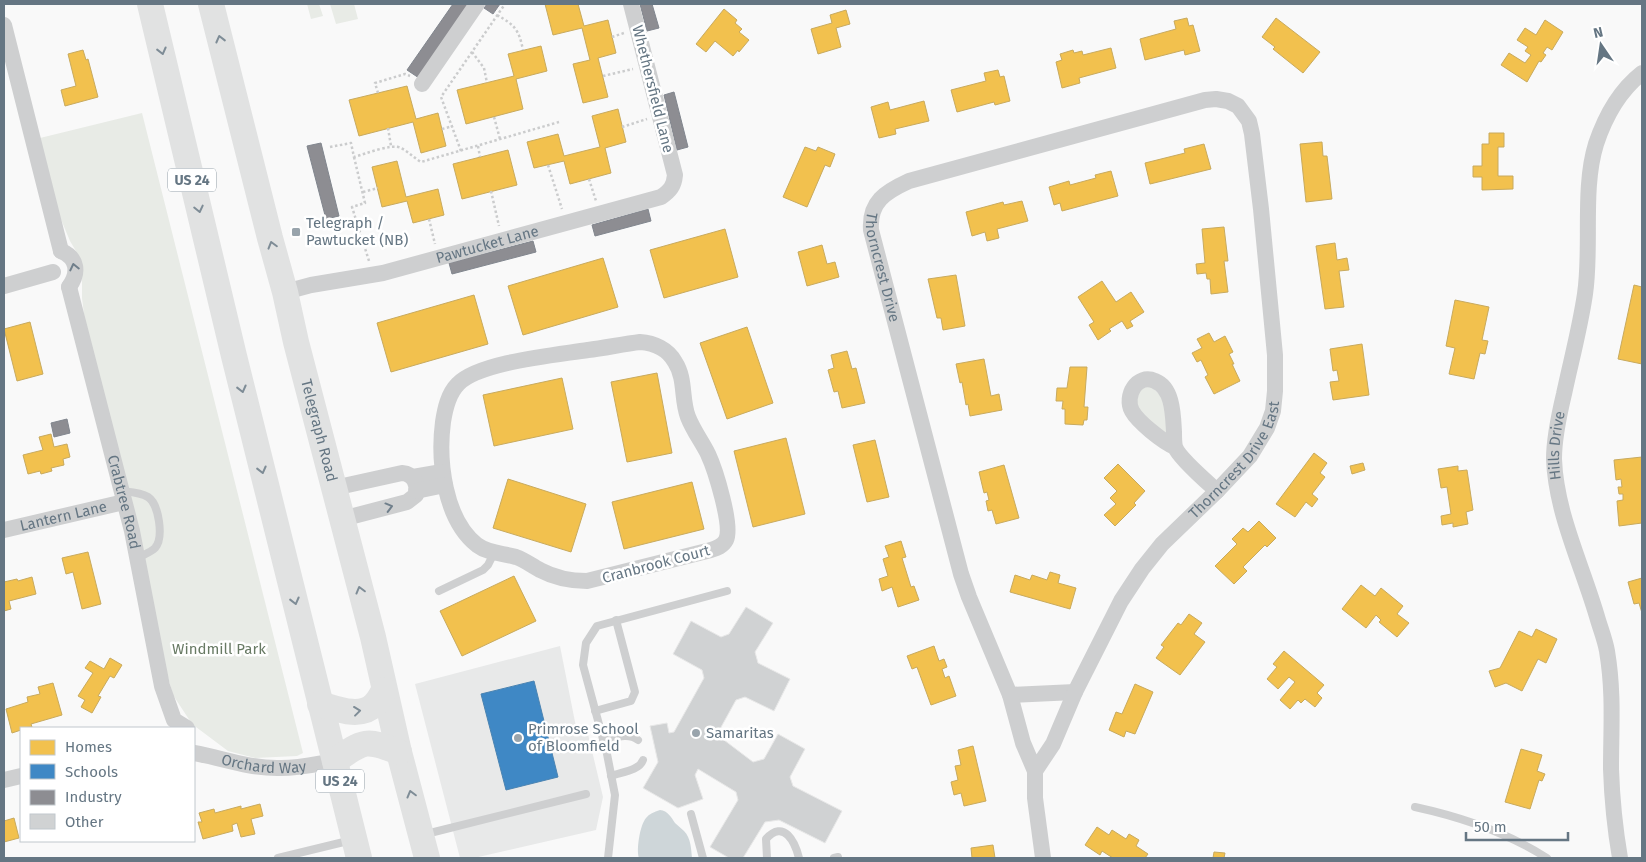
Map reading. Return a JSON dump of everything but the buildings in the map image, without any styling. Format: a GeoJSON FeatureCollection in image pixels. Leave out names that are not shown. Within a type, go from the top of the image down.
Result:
{"type":"FeatureCollection","features":[{"type":"Feature","properties":{"kind":"highway","name":"US 24"},"geometry":{"type":"LineString","coordinates":[[150,4],[234,356],[357,849]]}},
{"type":"Feature","properties":{"kind":"highway","name":"Telegraph Road"},"geometry":{"type":"LineString","coordinates":[[211,4],[373,637],[399,752],[424,847]]}},
{"type":"Feature","properties":{"kind":"highway"},"geometry":{"type":"LineString","coordinates":[[320,704],[347,712],[358,712],[368,709],[375,704],[384,690]]}},
{"type":"Feature","properties":{"kind":"highway"},"geometry":{"type":"LineString","coordinates":[[335,761],[354,747],[364,743],[380,744],[399,752]]}},
{"type":"Feature","properties":{"kind":"street"},"geometry":{"type":"LineString","coordinates":[[422,84],[477,4]]}},
{"type":"Feature","properties":{"kind":"street","name":"Whethersfield Lane"},"geometry":{"type":"LineString","coordinates":[[631,4],[675,175]]}},
{"type":"Feature","properties":{"kind":"street","name":"Crabtree Road"},"geometry":{"type":"LineString","coordinates":[[4,25],[60,251],[70,256],[74,262],[75,280],[69,287],[138,558],[162,686],[177,725]]}},
{"type":"Feature","properties":{"kind":"street","name":"Hills Drive"},"geometry":{"type":"LineString","coordinates":[[1620,858],[1612,791],[1613,706],[1611,676],[1606,648],[1567,526],[1556,476],[1554,457],[1555,438],[1585,294],[1592,167],[1596,145],[1604,124],[1618,98],[1642,73]]}},
{"type":"Feature","properties":{"kind":"street","name":"Thorncrest Drive"},"geometry":{"type":"LineString","coordinates":[[1043,858],[1035,798],[1034,771],[1023,743],[1010,695],[969,597],[954,548],[871,230],[870,219],[874,207],[884,194],[909,181],[1205,100],[1228,101],[1238,106]]}},
{"type":"Feature","properties":{"kind":"street","name":"Thorncrest Drive East"},"geometry":{"type":"LineString","coordinates":[[1034,771],[1052,744],[1075,692],[1121,601],[1142,569],[1162,544],[1245,461],[1259,443],[1273,411],[1276,391],[1275,355],[1254,149],[1249,121],[1238,106]]}},
{"type":"Feature","properties":{"kind":"street","name":"Pawtucket Lane"},"geometry":{"type":"LineString","coordinates":[[285,292],[311,285],[383,273],[661,197],[674,184],[675,175]]}},
{"type":"Feature","properties":{"kind":"street"},"geometry":{"type":"LineString","coordinates":[[60,251],[53,264],[53,272],[60,285],[69,287]]}},
{"type":"Feature","properties":{"kind":"street"},"geometry":{"type":"LineString","coordinates":[[4,286],[53,272]]}},
{"type":"Feature","properties":{"kind":"street","name":"Cranbrook Court"},"geometry":{"type":"LineString","coordinates":[[640,342],[649,342],[665,350],[676,362],[682,381],[689,419],[708,454],[716,475],[727,520],[728,532],[726,540],[720,546],[710,550],[587,581],[566,580],[518,558],[494,553],[477,544],[464,530],[450,502],[444,479],[442,434],[444,413],[448,399],[457,384],[473,374],[536,358],[640,342]]}},
{"type":"Feature","properties":{"kind":"street"},"geometry":{"type":"LineString","coordinates":[[1175,447],[1186,462],[1217,491]]}},
{"type":"Feature","properties":{"kind":"street"},"geometry":{"type":"LineString","coordinates":[[334,488],[402,473],[408,473],[414,484],[416,496],[407,502],[342,519]]}},
{"type":"Feature","properties":{"kind":"street"},"geometry":{"type":"LineString","coordinates":[[414,484],[444,479]]}},
{"type":"Feature","properties":{"kind":"street","name":"Lantern Lane"},"geometry":{"type":"LineString","coordinates":[[4,530],[123,496]]}},
{"type":"Feature","properties":{"kind":"street"},"geometry":{"type":"LineString","coordinates":[[1010,695],[1075,692]]}},
{"type":"Feature","properties":{"kind":"street"},"geometry":{"type":"LineString","coordinates":[[195,740],[199,754]]}},
{"type":"Feature","properties":{"kind":"street","name":"Orchard Way"},"geometry":{"type":"LineString","coordinates":[[199,754],[244,765],[277,768],[335,761]]}},
{"type":"Feature","properties":{"kind":"street"},"geometry":{"type":"LineString","coordinates":[[4,780],[20,776]]}},
{"type":"Feature","properties":{"kind":"lane"},"geometry":{"type":"LineString","coordinates":[[123,496],[140,493],[149,497],[154,502],[160,536],[155,548],[138,558]]}},
{"type":"Feature","properties":{"kind":"lane"},"geometry":{"type":"LineString","coordinates":[[439,591],[483,570],[494,553]]}},
{"type":"Feature","properties":{"kind":"lane"},"geometry":{"type":"LineString","coordinates":[[608,858],[615,795],[583,665],[586,643],[597,626],[727,591]]}},
{"type":"Feature","properties":{"kind":"lane"},"geometry":{"type":"LineString","coordinates":[[595,711],[631,701],[635,692],[616,620]]}},
{"type":"Feature","properties":{"kind":"lane"},"geometry":{"type":"LineString","coordinates":[[603,741],[628,736],[638,740]]}},
{"type":"Feature","properties":{"kind":"lane"},"geometry":{"type":"LineString","coordinates":[[611,776],[637,768],[643,760]]}},
{"type":"Feature","properties":{"kind":"lane"},"geometry":{"type":"LineString","coordinates":[[424,847],[586,794]]}},
{"type":"Feature","properties":{"kind":"lane"},"geometry":{"type":"LineString","coordinates":[[1415,807],[1480,826],[1519,842],[1547,858]]}},
{"type":"Feature","properties":{"kind":"lane"},"geometry":{"type":"LineString","coordinates":[[691,814],[703,858]]}},
{"type":"Feature","properties":{"kind":"lane"},"geometry":{"type":"LineString","coordinates":[[767,858],[766,839],[778,832],[790,836],[797,849],[799,858]]}},
{"type":"Feature","properties":{"kind":"lane"},"geometry":{"type":"LineString","coordinates":[[278,858],[357,849]]}},
{"type":"Feature","properties":{"kind":"path"},"geometry":{"type":"LineString","coordinates":[[441,97],[505,4]]}},
{"type":"Feature","properties":{"kind":"path"},"geometry":{"type":"LineString","coordinates":[[498,15],[517,30],[523,50]]}},
{"type":"Feature","properties":{"kind":"path"},"geometry":{"type":"LineString","coordinates":[[612,37],[630,32]]}},
{"type":"Feature","properties":{"kind":"path"},"geometry":{"type":"LineString","coordinates":[[472,52],[484,68],[487,83]]}},
{"type":"Feature","properties":{"kind":"path"},"geometry":{"type":"LineString","coordinates":[[603,76],[639,67]]}},
{"type":"Feature","properties":{"kind":"path"},"geometry":{"type":"LineString","coordinates":[[378,93],[375,83],[405,74],[422,84],[441,97],[462,150]]}},
{"type":"Feature","properties":{"kind":"path"},"geometry":{"type":"LineString","coordinates":[[494,117],[500,139]]}},
{"type":"Feature","properties":{"kind":"path"},"geometry":{"type":"LineString","coordinates":[[622,127],[652,118]]}},
{"type":"Feature","properties":{"kind":"path"},"geometry":{"type":"LineString","coordinates":[[354,157],[391,146],[400,147],[421,162],[559,122]]}},
{"type":"Feature","properties":{"kind":"path"},"geometry":{"type":"LineString","coordinates":[[442,129],[453,126]]}},
{"type":"Feature","properties":{"kind":"path"},"geometry":{"type":"LineString","coordinates":[[388,128],[391,146]]}},
{"type":"Feature","properties":{"kind":"path"},"geometry":{"type":"LineString","coordinates":[[330,148],[351,143],[365,203],[352,207],[367,260],[372,263]]}},
{"type":"Feature","properties":{"kind":"path"},"geometry":{"type":"LineString","coordinates":[[478,146],[480,157]]}},
{"type":"Feature","properties":{"kind":"path"},"geometry":{"type":"LineString","coordinates":[[548,165],[564,216]]}},
{"type":"Feature","properties":{"kind":"path"},"geometry":{"type":"LineString","coordinates":[[589,179],[597,207]]}},
{"type":"Feature","properties":{"kind":"path"},"geometry":{"type":"LineString","coordinates":[[362,192],[378,188]]}},
{"type":"Feature","properties":{"kind":"path"},"geometry":{"type":"LineString","coordinates":[[491,191],[501,233]]}},
{"type":"Feature","properties":{"kind":"path"},"geometry":{"type":"LineString","coordinates":[[429,219],[437,250]]}},
{"type":"Feature","properties":{"kind":"shaded area"},"geometry":{"type":"Polygon","coordinates":[[[560,646],[577,732],[587,730],[603,797],[596,830],[474,858],[460,858],[415,684],[560,646]]]}},
{"type":"Feature","properties":{"kind":"shaded area"},"geometry":{"type":"Polygon","coordinates":[[[660,810],[667,813],[688,837],[692,858],[639,858],[638,844],[644,821],[650,814],[660,810]]]}},
{"type":"Feature","properties":{"kind":"green space"},"geometry":{"type":"Polygon","coordinates":[[[307,4],[319,4],[323,16],[311,19],[307,4]]]}},
{"type":"Feature","properties":{"kind":"green space"},"geometry":{"type":"Polygon","coordinates":[[[330,4],[354,4],[358,19],[336,24],[330,4]]]}},
{"type":"Feature","properties":{"kind":"green space","name":"Windmill Park"},"geometry":{"type":"Polygon","coordinates":[[[142,113],[303,753],[297,756],[255,758],[228,751],[192,724],[173,695],[164,663],[86,330],[80,258],[70,241],[60,217],[40,138],[142,113]]]}},
{"type":"Feature","properties":{"kind":"green space"},"geometry":{"type":"Polygon","coordinates":[[[1150,385],[1163,398],[1168,434],[1144,417],[1137,406],[1137,391],[1150,385]]]}},
{"type":"Feature","properties":{"kind":"place","name":"Telegraph / Pawtucket (NB)"},"geometry":{"type":"Point","coordinates":[296,232]}},
{"type":"Feature","properties":{"kind":"place","name":"Samaritas"},"geometry":{"type":"Point","coordinates":[696,733]}},
{"type":"Feature","properties":{"kind":"place","name":"Primrose School of Bloomfield"},"geometry":{"type":"Point","coordinates":[518,738]}}]}
